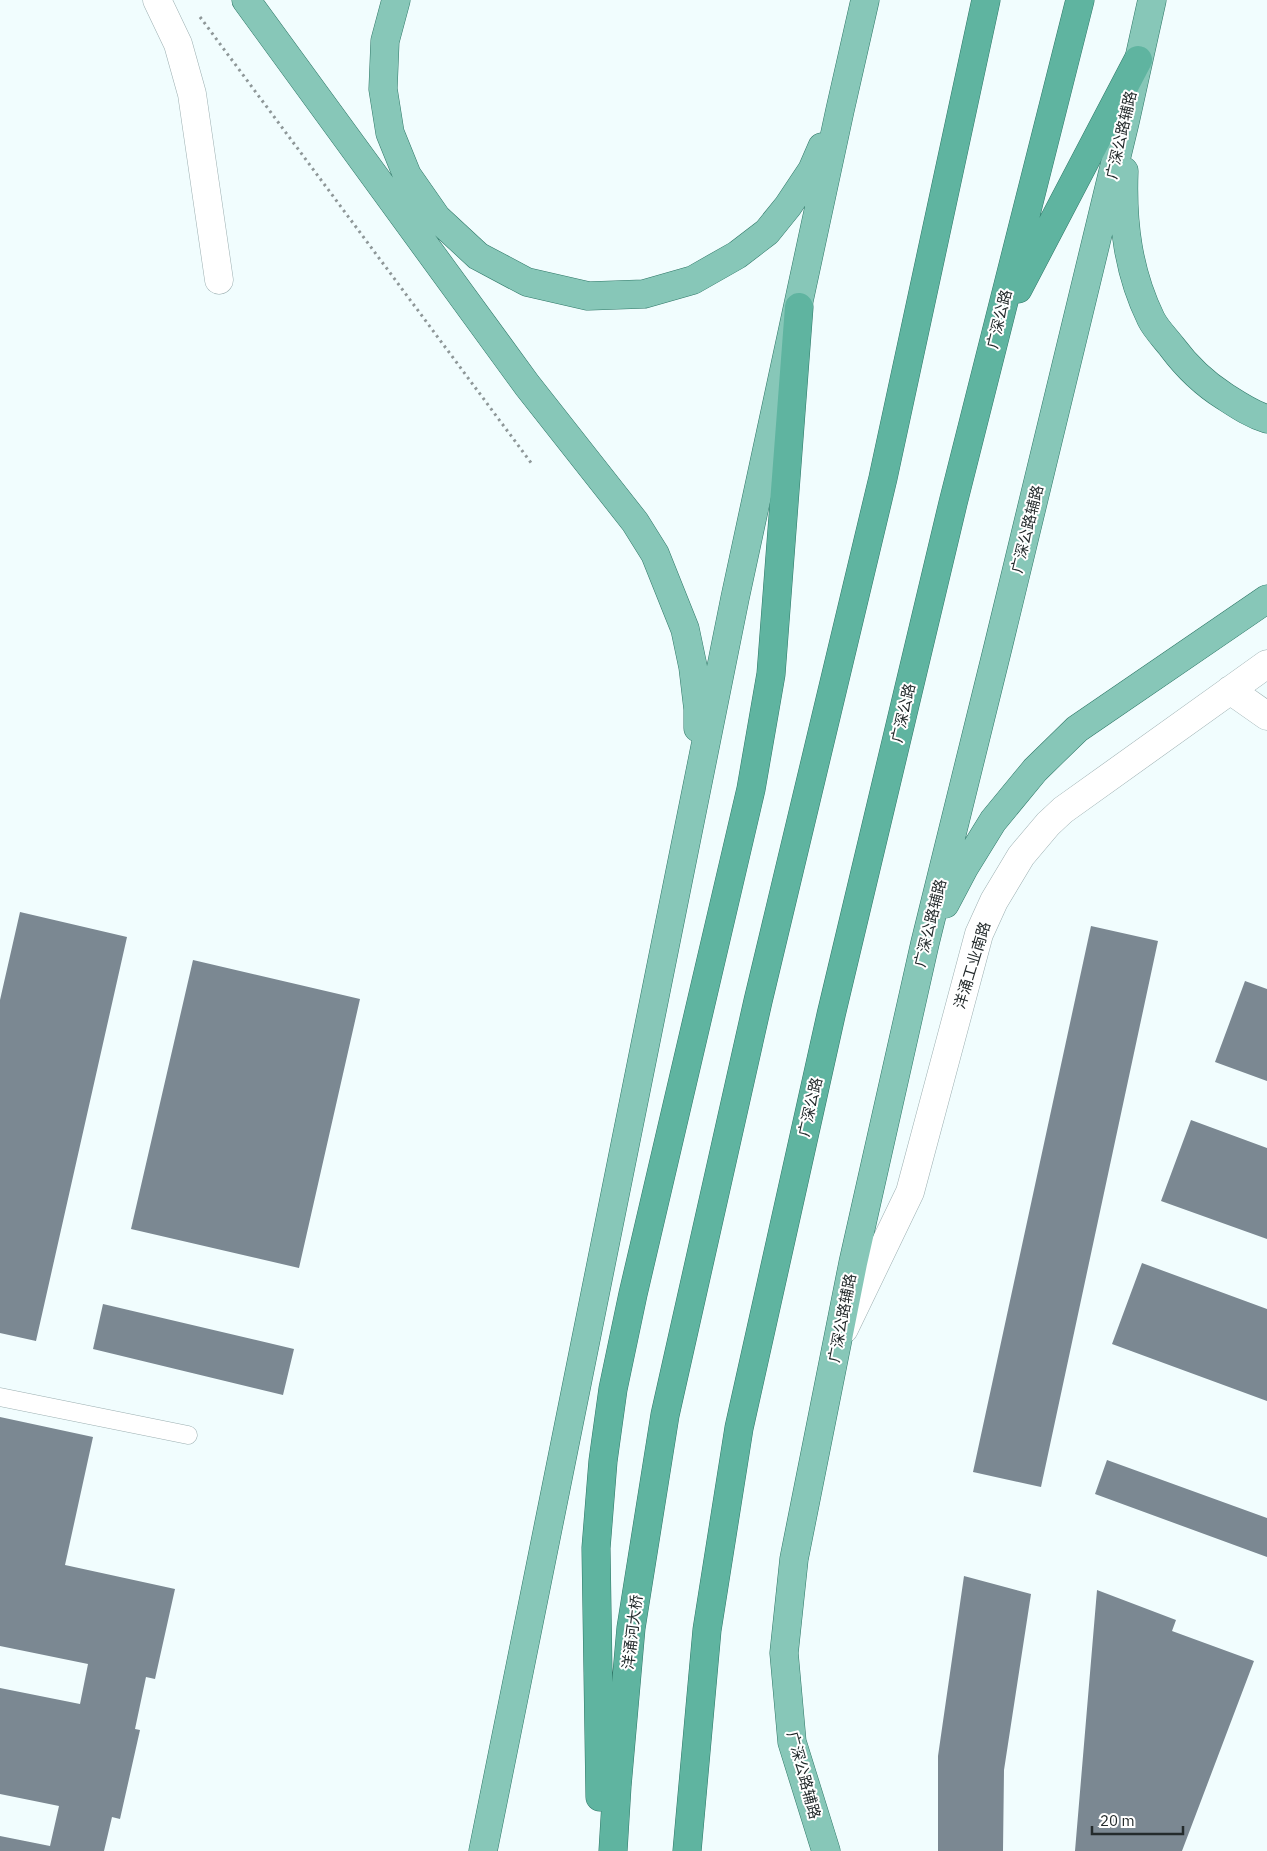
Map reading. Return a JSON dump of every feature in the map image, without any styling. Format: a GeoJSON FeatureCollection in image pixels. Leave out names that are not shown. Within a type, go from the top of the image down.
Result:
{"type":"FeatureCollection","features":[{"type":"Feature","properties":{"kind":"highway","name":"洋涌河大桥"},"geometry":{"type":"LineString","coordinates":[[613,1851],[631,1628],[665,1415],[760,991],[883,478],[986,0]]}},
{"type":"Feature","properties":{"kind":"highway","name":"广深公路"},"geometry":{"type":"LineString","coordinates":[[687,1851],[707,1630],[739,1428],[830,1015],[951,513],[1080,0]]}},
{"type":"Feature","properties":{"kind":"highway"},"geometry":{"type":"LineString","coordinates":[[997,328],[1138,60]]}},
{"type":"Feature","properties":{"kind":"highway"},"geometry":{"type":"LineString","coordinates":[[602,1851],[596,1548],[603,1461],[613,1389],[633,1294],[751,789],[768,693],[799,307]]}},
{"type":"Feature","properties":{"kind":"main road"},"geometry":{"type":"LineString","coordinates":[[246,0],[526,385],[635,522],[655,554],[685,629],[693,667],[698,709],[695,797]]}},
{"type":"Feature","properties":{"kind":"main road"},"geometry":{"type":"LineString","coordinates":[[396,0],[385,41],[383,89],[390,133],[407,175],[437,218],[478,256],[527,282],[588,296],[644,294],[693,280],[737,255],[767,232],[788,206],[812,170],[840,110]]}},
{"type":"Feature","properties":{"kind":"main road"},"geometry":{"type":"LineString","coordinates":[[484,1851],[735,598],[865,0]]}},
{"type":"Feature","properties":{"kind":"main road","name":"广深公路辅路"},"geometry":{"type":"LineString","coordinates":[[826,1851],[792,1742],[784,1653],[794,1559],[853,1263],[925,943],[1001,638],[1125,122],[1152,0]]}},
{"type":"Feature","properties":{"kind":"main road"},"geometry":{"type":"LineString","coordinates":[[1125,122],[1123,201],[1126,242],[1134,277],[1152,321],[1187,367],[1206,385],[1256,416],[1267,419]]}},
{"type":"Feature","properties":{"kind":"main road"},"geometry":{"type":"LineString","coordinates":[[925,943],[964,868],[993,821],[1035,770],[1077,730],[1267,599]]}},
{"type":"Feature","properties":{"kind":"street"},"geometry":{"type":"LineString","coordinates":[[157,0],[178,44],[192,94],[219,280]]}},
{"type":"Feature","properties":{"kind":"street","name":"洋涌工业南路"},"geometry":{"type":"LineString","coordinates":[[837,1344],[910,1192],[973,954],[986,917],[1002,886],[1032,842],[1063,810],[1267,664]]}},
{"type":"Feature","properties":{"kind":"street"},"geometry":{"type":"LineString","coordinates":[[1230,690],[1267,716]]}},
{"type":"Feature","properties":{"kind":"lane"},"geometry":{"type":"LineString","coordinates":[[0,1397],[188,1435]]}},
{"type":"Feature","properties":{"kind":"path"},"geometry":{"type":"LineString","coordinates":[[199,16],[532,464]]}},
{"type":"Feature","properties":{"kind":"building"},"geometry":{"type":"Polygon","coordinates":[[[20,912],[127,937],[36,1341],[0,1333],[0,1000],[20,912]]]}},
{"type":"Feature","properties":{"kind":"building"},"geometry":{"type":"Polygon","coordinates":[[[1091,926],[1158,941],[1041,1487],[973,1472],[1091,926]]]}},
{"type":"Feature","properties":{"kind":"building"},"geometry":{"type":"Polygon","coordinates":[[[193,960],[360,999],[299,1268],[131,1229],[193,960]]]}},
{"type":"Feature","properties":{"kind":"building"},"geometry":{"type":"Polygon","coordinates":[[[1245,981],[1267,989],[1267,1081],[1215,1062],[1245,981]]]}},
{"type":"Feature","properties":{"kind":"building"},"geometry":{"type":"Polygon","coordinates":[[[1191,1120],[1267,1148],[1267,1239],[1161,1201],[1191,1120]]]}},
{"type":"Feature","properties":{"kind":"building"},"geometry":{"type":"Polygon","coordinates":[[[1142,1263],[1267,1309],[1267,1401],[1112,1344],[1142,1263]]]}},
{"type":"Feature","properties":{"kind":"building"},"geometry":{"type":"Polygon","coordinates":[[[103,1304],[294,1349],[283,1395],[93,1349],[103,1304]]]}},
{"type":"Feature","properties":{"kind":"building"},"geometry":{"type":"Polygon","coordinates":[[[0,1417],[93,1437],[65,1565],[175,1589],[155,1679],[146,1677],[135,1729],[140,1730],[120,1819],[112,1817],[104,1851],[0,1851],[0,1836],[50,1846],[59,1806],[0,1794],[0,1688],[80,1704],[88,1664],[0,1646],[0,1417]]]}},
{"type":"Feature","properties":{"kind":"building"},"geometry":{"type":"Polygon","coordinates":[[[1107,1460],[1267,1518],[1267,1557],[1095,1494],[1107,1460]]]}},
{"type":"Feature","properties":{"kind":"building"},"geometry":{"type":"Polygon","coordinates":[[[964,1576],[1031,1594],[1004,1770],[1003,1851],[938,1851],[938,1756],[964,1576]]]}},
{"type":"Feature","properties":{"kind":"building"},"geometry":{"type":"Polygon","coordinates":[[[1097,1590],[1176,1620],[1172,1631],[1254,1661],[1182,1851],[1075,1851],[1097,1590]]]}}]}
